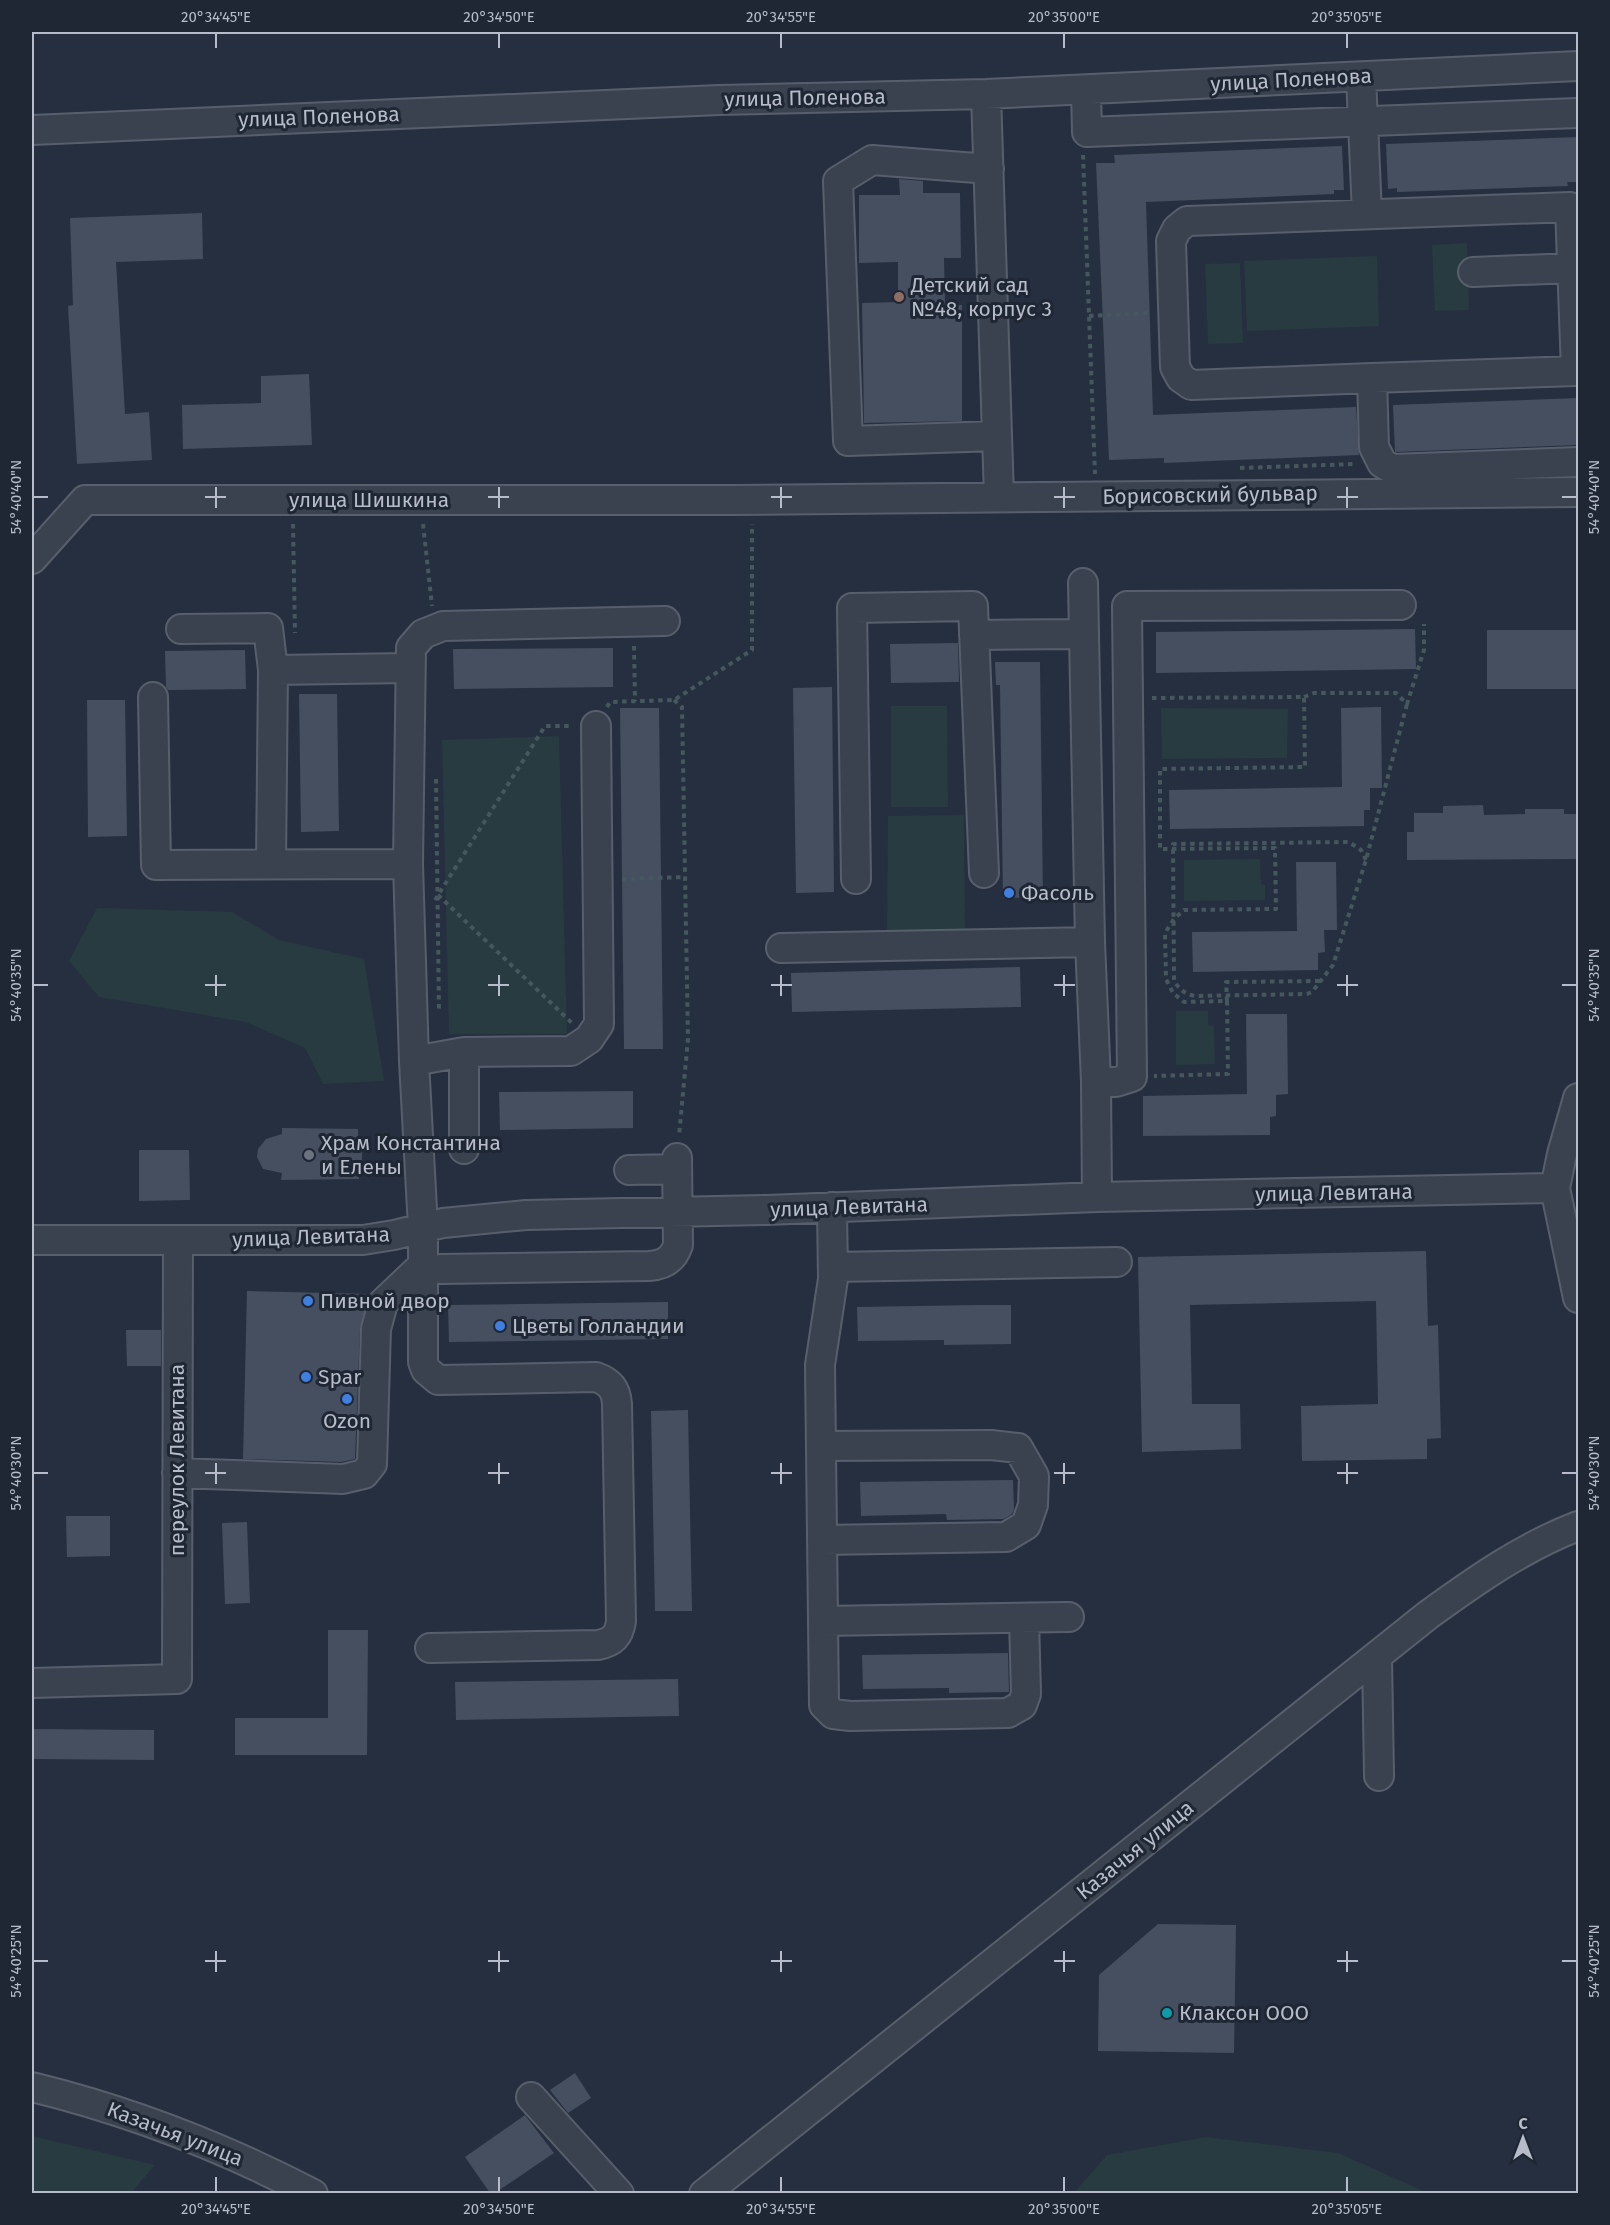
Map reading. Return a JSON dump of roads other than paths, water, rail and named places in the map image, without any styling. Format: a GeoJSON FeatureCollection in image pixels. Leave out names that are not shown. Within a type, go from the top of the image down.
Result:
{"type":"FeatureCollection","features":[{"type":"Feature","properties":{"kind":"street","name":"улица Поленова"},"geometry":{"type":"LineString","coordinates":[[32,130],[719,100],[1086,90],[1578,66]]}},
{"type":"Feature","properties":{"kind":"street"},"geometry":{"type":"LineString","coordinates":[[1361,76],[1367,214]]}},
{"type":"Feature","properties":{"kind":"street"},"geometry":{"type":"LineString","coordinates":[[1086,90],[1087,132],[1578,113]]}},
{"type":"Feature","properties":{"kind":"street"},"geometry":{"type":"LineString","coordinates":[[986,94],[999,497]]}},
{"type":"Feature","properties":{"kind":"street"},"geometry":{"type":"LineString","coordinates":[[989,169],[872,160],[838,181],[848,441],[997,436]]}},
{"type":"Feature","properties":{"kind":"street"},"geometry":{"type":"LineString","coordinates":[[1570,207],[1572,268],[1576,371],[1191,386],[1181,378],[1175,367],[1171,241],[1177,229],[1187,221],[1570,207]]}},
{"type":"Feature","properties":{"kind":"street"},"geometry":{"type":"LineString","coordinates":[[1473,272],[1572,268]]}},
{"type":"Feature","properties":{"kind":"street"},"geometry":{"type":"LineString","coordinates":[[1372,378],[1374,447],[1382,463],[1392,469],[1578,462]]}},
{"type":"Feature","properties":{"kind":"street","name":"Борисовский бульвар"},"geometry":{"type":"LineString","coordinates":[[743,500],[1578,492]]}},
{"type":"Feature","properties":{"kind":"street","name":"улица Шишкина"},"geometry":{"type":"LineString","coordinates":[[32,559],[86,500],[743,500]]}},
{"type":"Feature","properties":{"kind":"street"},"geometry":{"type":"LineString","coordinates":[[1083,583],[1097,1197]]}},
{"type":"Feature","properties":{"kind":"street"},"geometry":{"type":"LineString","coordinates":[[1096,1082],[1116,1082],[1132,1077],[1127,606],[1401,605]]}},
{"type":"Feature","properties":{"kind":"street"},"geometry":{"type":"LineString","coordinates":[[856,879],[852,608],[973,606],[984,873]]}},
{"type":"Feature","properties":{"kind":"street"},"geometry":{"type":"LineString","coordinates":[[430,1648],[605,1644],[611,1642],[620,1630],[617,1404],[615,1391],[604,1380],[596,1377],[438,1380],[426,1370],[423,1362],[432,1267],[423,1228],[414,1062],[408,864],[411,648],[423,633],[443,626],[665,621]]}},
{"type":"Feature","properties":{"kind":"street"},"geometry":{"type":"LineString","coordinates":[[181,629],[268,628],[273,670],[271,864]]}},
{"type":"Feature","properties":{"kind":"street"},"geometry":{"type":"LineString","coordinates":[[974,635],[1084,634]]}},
{"type":"Feature","properties":{"kind":"street"},"geometry":{"type":"LineString","coordinates":[[273,670],[410,668]]}},
{"type":"Feature","properties":{"kind":"street"},"geometry":{"type":"LineString","coordinates":[[153,697],[156,865],[408,864]]}},
{"type":"Feature","properties":{"kind":"street"},"geometry":{"type":"LineString","coordinates":[[414,1062],[464,1052],[571,1051],[589,1039],[599,1024],[596,726]]}},
{"type":"Feature","properties":{"kind":"street"},"geometry":{"type":"LineString","coordinates":[[781,948],[1090,942]]}},
{"type":"Feature","properties":{"kind":"street"},"geometry":{"type":"LineString","coordinates":[[464,1052],[464,1149]]}},
{"type":"Feature","properties":{"kind":"street"},"geometry":{"type":"LineString","coordinates":[[1578,1098],[1562,1154],[1556,1188],[1578,1298]]}},
{"type":"Feature","properties":{"kind":"street"},"geometry":{"type":"LineString","coordinates":[[177,1473],[343,1479],[364,1474],[372,1464],[376,1329],[383,1303],[432,1267],[658,1265],[665,1263],[676,1252],[678,1236],[677,1164],[629,1170]]}},
{"type":"Feature","properties":{"kind":"street","name":"улица Левитана"},"geometry":{"type":"LineString","coordinates":[[32,1240],[363,1240],[443,1224],[514,1216],[1097,1197],[1556,1188]]}},
{"type":"Feature","properties":{"kind":"street"},"geometry":{"type":"LineString","coordinates":[[832,1207],[832,1288],[820,1365],[824,1705],[833,1714],[861,1716],[1008,1713],[1022,1705],[1026,1694],[1024,1618]]}},
{"type":"Feature","properties":{"kind":"street","name":"переулок Левитана"},"geometry":{"type":"LineString","coordinates":[[32,1683],[177,1679],[178,1241]]}},
{"type":"Feature","properties":{"kind":"street"},"geometry":{"type":"LineString","coordinates":[[833,1267],[1117,1263]]}},
{"type":"Feature","properties":{"kind":"street"},"geometry":{"type":"LineString","coordinates":[[821,1446],[991,1444],[1017,1448],[1034,1476],[1033,1505],[1026,1525],[1006,1537],[822,1540]]}},
{"type":"Feature","properties":{"kind":"street","name":"Казачья улица"},"geometry":{"type":"LineString","coordinates":[[704,2193],[1428,1615],[1523,1551],[1578,1526]]}},
{"type":"Feature","properties":{"kind":"street"},"geometry":{"type":"LineString","coordinates":[[824,1621],[1070,1617]]}},
{"type":"Feature","properties":{"kind":"street"},"geometry":{"type":"LineString","coordinates":[[1377,1657],[1379,1776]]}},
{"type":"Feature","properties":{"kind":"street","name":"Казачья улица"},"geometry":{"type":"LineString","coordinates":[[32,2087],[170,2128],[240,2157],[313,2193]]}},
{"type":"Feature","properties":{"kind":"street"},"geometry":{"type":"LineString","coordinates":[[531,2097],[619,2193]]}},
{"type":"Feature","properties":{"kind":"place","name":"Детский сад №48, корпус 3"},"geometry":{"type":"Point","coordinates":[899,297]}},
{"type":"Feature","properties":{"kind":"place","name":"Фасоль"},"geometry":{"type":"Point","coordinates":[1009,893]}},
{"type":"Feature","properties":{"kind":"place","name":"Храм Константина и Елены"},"geometry":{"type":"Point","coordinates":[309,1155]}},
{"type":"Feature","properties":{"kind":"place","name":"Пивной двор"},"geometry":{"type":"Point","coordinates":[308,1301]}},
{"type":"Feature","properties":{"kind":"place","name":"Цветы Голландии"},"geometry":{"type":"Point","coordinates":[500,1326]}},
{"type":"Feature","properties":{"kind":"place","name":"Spar"},"geometry":{"type":"Point","coordinates":[306,1377]}},
{"type":"Feature","properties":{"kind":"place","name":"Ozon"},"geometry":{"type":"Point","coordinates":[347,1399]}},
{"type":"Feature","properties":{"kind":"place","name":"Клаксон ООО"},"geometry":{"type":"Point","coordinates":[1167,2013]}}]}
